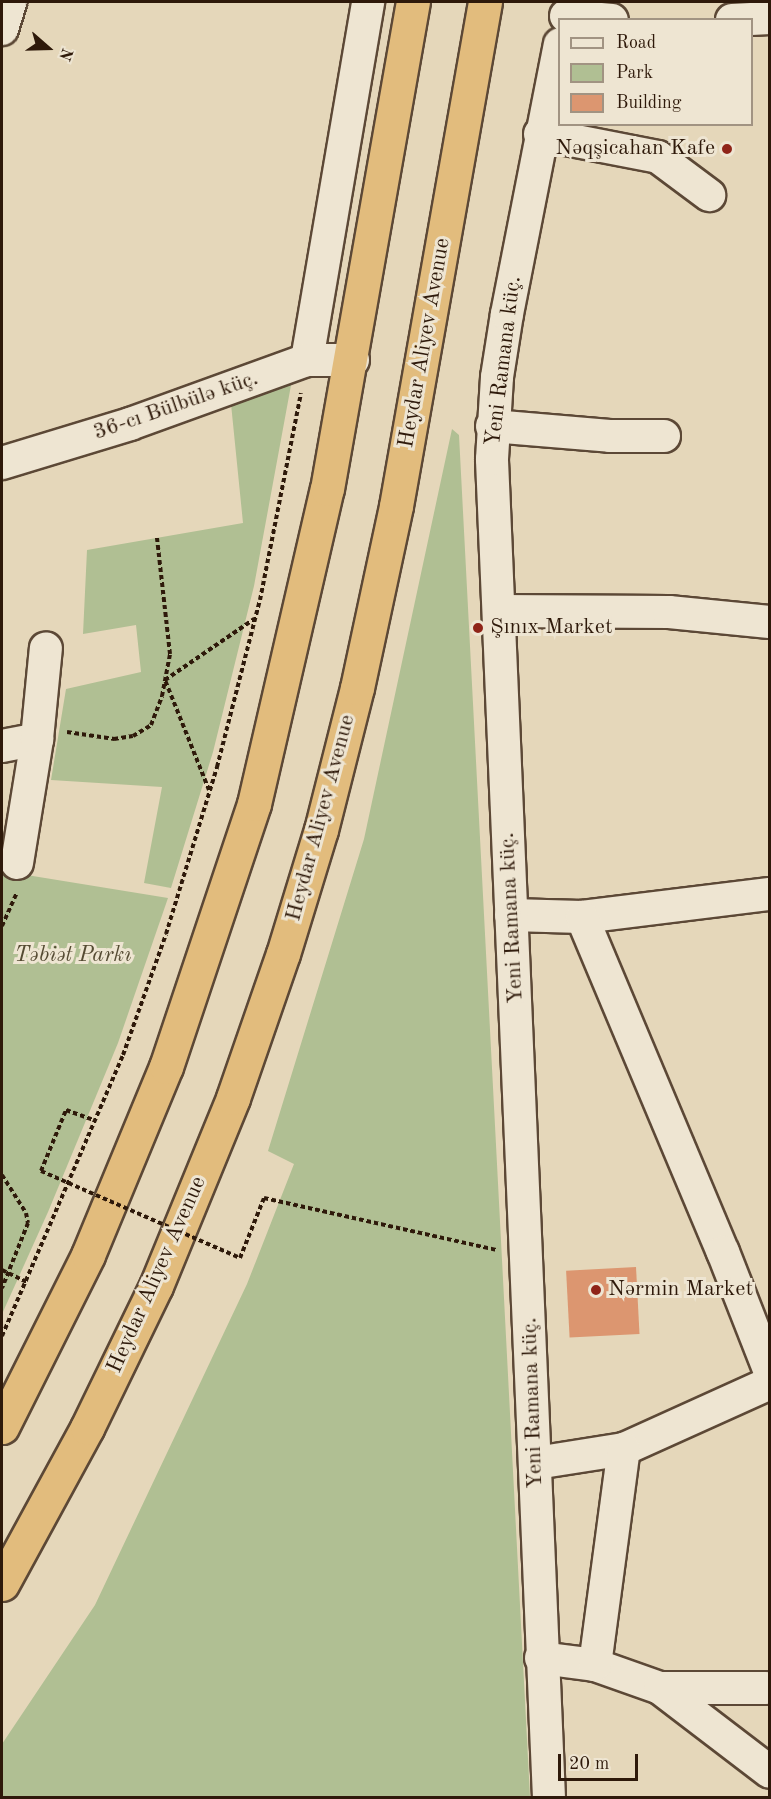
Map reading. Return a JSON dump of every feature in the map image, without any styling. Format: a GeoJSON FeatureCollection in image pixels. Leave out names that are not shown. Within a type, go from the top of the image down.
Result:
{"type":"FeatureCollection","features":[{"type":"Feature","properties":{"kind":"highway"},"geometry":{"type":"LineString","coordinates":[[2,1428],[88,1255],[166,1067],[254,804],[327,489],[353,360],[413,2]]}},
{"type":"Feature","properties":{"kind":"highway","name":"Heydar Aliyev Avenue"},"geometry":{"type":"LineString","coordinates":[[2,1584],[87,1428],[156,1286],[233,1098],[290,932],[357,687],[396,506],[485,2]]}},
{"type":"Feature","properties":{"kind":"street"},"geometry":{"type":"LineString","coordinates":[[2,29],[10,2]]}},
{"type":"Feature","properties":{"kind":"street"},"geometry":{"type":"LineString","coordinates":[[307,360],[368,2]]}},
{"type":"Feature","properties":{"kind":"street"},"geometry":{"type":"LineString","coordinates":[[753,19],[770,18]]}},
{"type":"Feature","properties":{"kind":"street","name":"Yeni Ramana küç."},"geometry":{"type":"LineString","coordinates":[[549,1797],[541,1658],[528,1257],[492,488],[492,426],[507,314],[540,134],[558,52]]}},
{"type":"Feature","properties":{"kind":"street"},"geometry":{"type":"LineString","coordinates":[[540,134],[658,157],[709,195]]}},
{"type":"Feature","properties":{"kind":"street","name":"36-cı Bülbülə küç."},"geometry":{"type":"LineString","coordinates":[[2,463],[130,424],[307,360],[353,360]]}},
{"type":"Feature","properties":{"kind":"street"},"geometry":{"type":"LineString","coordinates":[[492,426],[610,436],[664,436]]}},
{"type":"Feature","properties":{"kind":"street"},"geometry":{"type":"LineString","coordinates":[[499,611],[669,612],[770,622]]}},
{"type":"Feature","properties":{"kind":"street"},"geometry":{"type":"LineString","coordinates":[[19,874],[37,739],[46,648]]}},
{"type":"Feature","properties":{"kind":"street"},"geometry":{"type":"LineString","coordinates":[[2,746],[37,739]]}},
{"type":"Feature","properties":{"kind":"street"},"geometry":{"type":"LineString","coordinates":[[512,915],[582,917],[770,894]]}},
{"type":"Feature","properties":{"kind":"street"},"geometry":{"type":"LineString","coordinates":[[582,917],[723,1252],[770,1372]]}},
{"type":"Feature","properties":{"kind":"street"},"geometry":{"type":"LineString","coordinates":[[536,1463],[624,1449],[770,1383]]}},
{"type":"Feature","properties":{"kind":"street"},"geometry":{"type":"LineString","coordinates":[[595,1665],[624,1449]]}},
{"type":"Feature","properties":{"kind":"street"},"geometry":{"type":"LineString","coordinates":[[541,1658],[595,1665],[660,1688],[770,1772]]}},
{"type":"Feature","properties":{"kind":"street"},"geometry":{"type":"LineString","coordinates":[[660,1688],[766,1688]]}},
{"type":"Feature","properties":{"kind":"path"},"geometry":{"type":"LineString","coordinates":[[2,1336],[96,1121],[166,934],[210,790],[255,619],[307,360]]}},
{"type":"Feature","properties":{"kind":"path"},"geometry":{"type":"LineString","coordinates":[[37,739],[59,731],[114,739],[133,736],[151,725],[165,680],[170,654],[157,538]]}},
{"type":"Feature","properties":{"kind":"path"},"geometry":{"type":"LineString","coordinates":[[165,680],[255,619]]}},
{"type":"Feature","properties":{"kind":"path"},"geometry":{"type":"LineString","coordinates":[[165,680],[210,790]]}},
{"type":"Feature","properties":{"kind":"path"},"geometry":{"type":"LineString","coordinates":[[2,926],[19,874]]}},
{"type":"Feature","properties":{"kind":"path"},"geometry":{"type":"LineString","coordinates":[[96,1121],[66,1110],[41,1171],[240,1258],[264,1198],[528,1257]]}},
{"type":"Feature","properties":{"kind":"path"},"geometry":{"type":"LineString","coordinates":[[2,1175],[26,1213],[28,1223],[2,1288]]}},
{"type":"Feature","properties":{"kind":"path"},"geometry":{"type":"LineString","coordinates":[[2,1270],[27,1282]]}},
{"type":"Feature","properties":{"kind":"green space"},"geometry":{"type":"Polygon","coordinates":[[[294,369],[254,586],[213,752],[171,888],[144,883],[162,787],[51,780],[66,689],[141,672],[136,625],[83,634],[87,550],[243,523],[230,394],[294,369]]]}},
{"type":"Feature","properties":{"kind":"green space"},"geometry":{"type":"Polygon","coordinates":[[[452,429],[459,435],[530,1797],[2,1797],[2,1744],[95,1605],[247,1284],[294,1164],[268,1151],[364,839],[452,429]]]}},
{"type":"Feature","properties":{"kind":"green space","name":"Təbiət Parkı"},"geometry":{"type":"Polygon","coordinates":[[[2,871],[168,898],[118,1043],[48,1212],[2,1314],[2,871]]]}},
{"type":"Feature","properties":{"kind":"building"},"geometry":{"type":"Polygon","coordinates":[[[636,1267],[640,1334],[570,1338],[566,1271],[636,1267]]]}},
{"type":"Feature","properties":{"kind":"place","name":"Nəqşicahan Kafe"},"geometry":{"type":"Point","coordinates":[727,149]}},
{"type":"Feature","properties":{"kind":"place","name":"Şınıx Market"},"geometry":{"type":"Point","coordinates":[478,628]}},
{"type":"Feature","properties":{"kind":"place","name":"Nərmin Market"},"geometry":{"type":"Point","coordinates":[596,1290]}}]}
